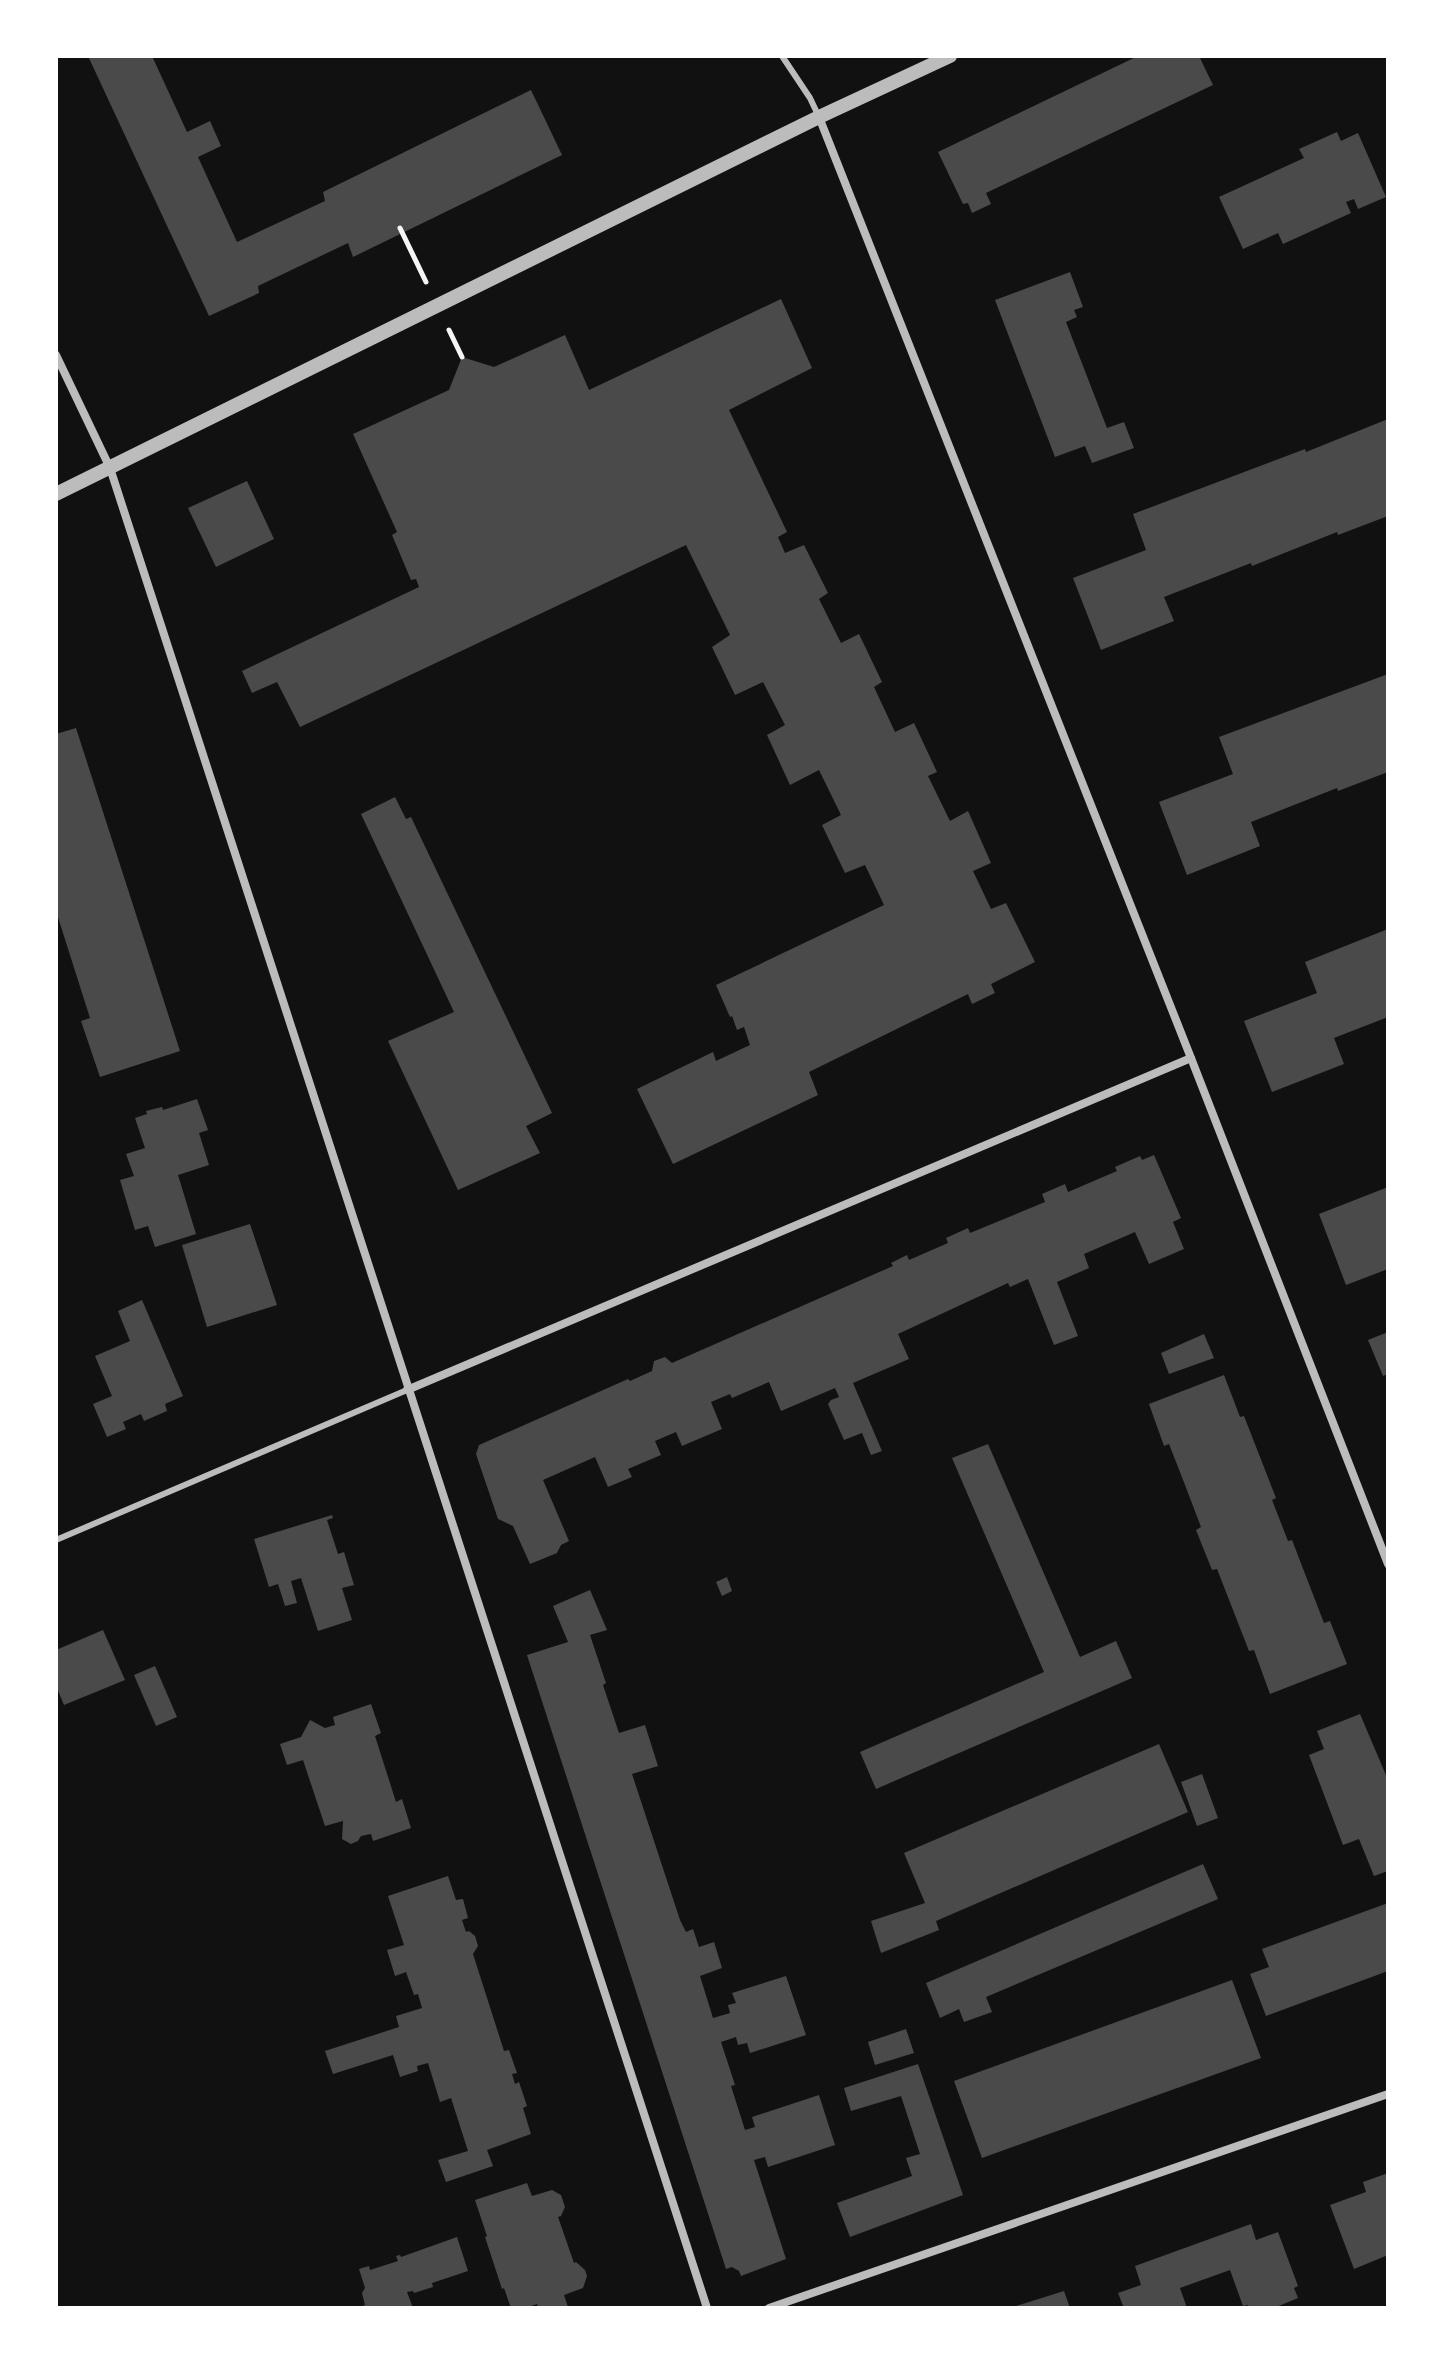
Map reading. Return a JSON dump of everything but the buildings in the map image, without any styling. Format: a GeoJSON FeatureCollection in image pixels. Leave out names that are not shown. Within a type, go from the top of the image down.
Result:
{"type":"FeatureCollection","features":[{"type":"Feature","properties":{"kind":"street"},"geometry":{"type":"LineString","coordinates":[[56,494],[819,117],[950,56]]}},
{"type":"Feature","properties":{"kind":"street"},"geometry":{"type":"LineString","coordinates":[[819,117],[1388,1564]]}},
{"type":"Feature","properties":{"kind":"street"},"geometry":{"type":"LineString","coordinates":[[56,355],[110,468],[707,2308]]}},
{"type":"Feature","properties":{"kind":"street"},"geometry":{"type":"LineString","coordinates":[[407,1390],[1191,1058]]}},
{"type":"Feature","properties":{"kind":"street"},"geometry":{"type":"LineString","coordinates":[[769,2308],[1388,2094]]}},
{"type":"Feature","properties":{"kind":"lane"},"geometry":{"type":"LineString","coordinates":[[782,56],[819,117]]}},
{"type":"Feature","properties":{"kind":"lane"},"geometry":{"type":"LineString","coordinates":[[56,1540],[407,1390]]}}]}
